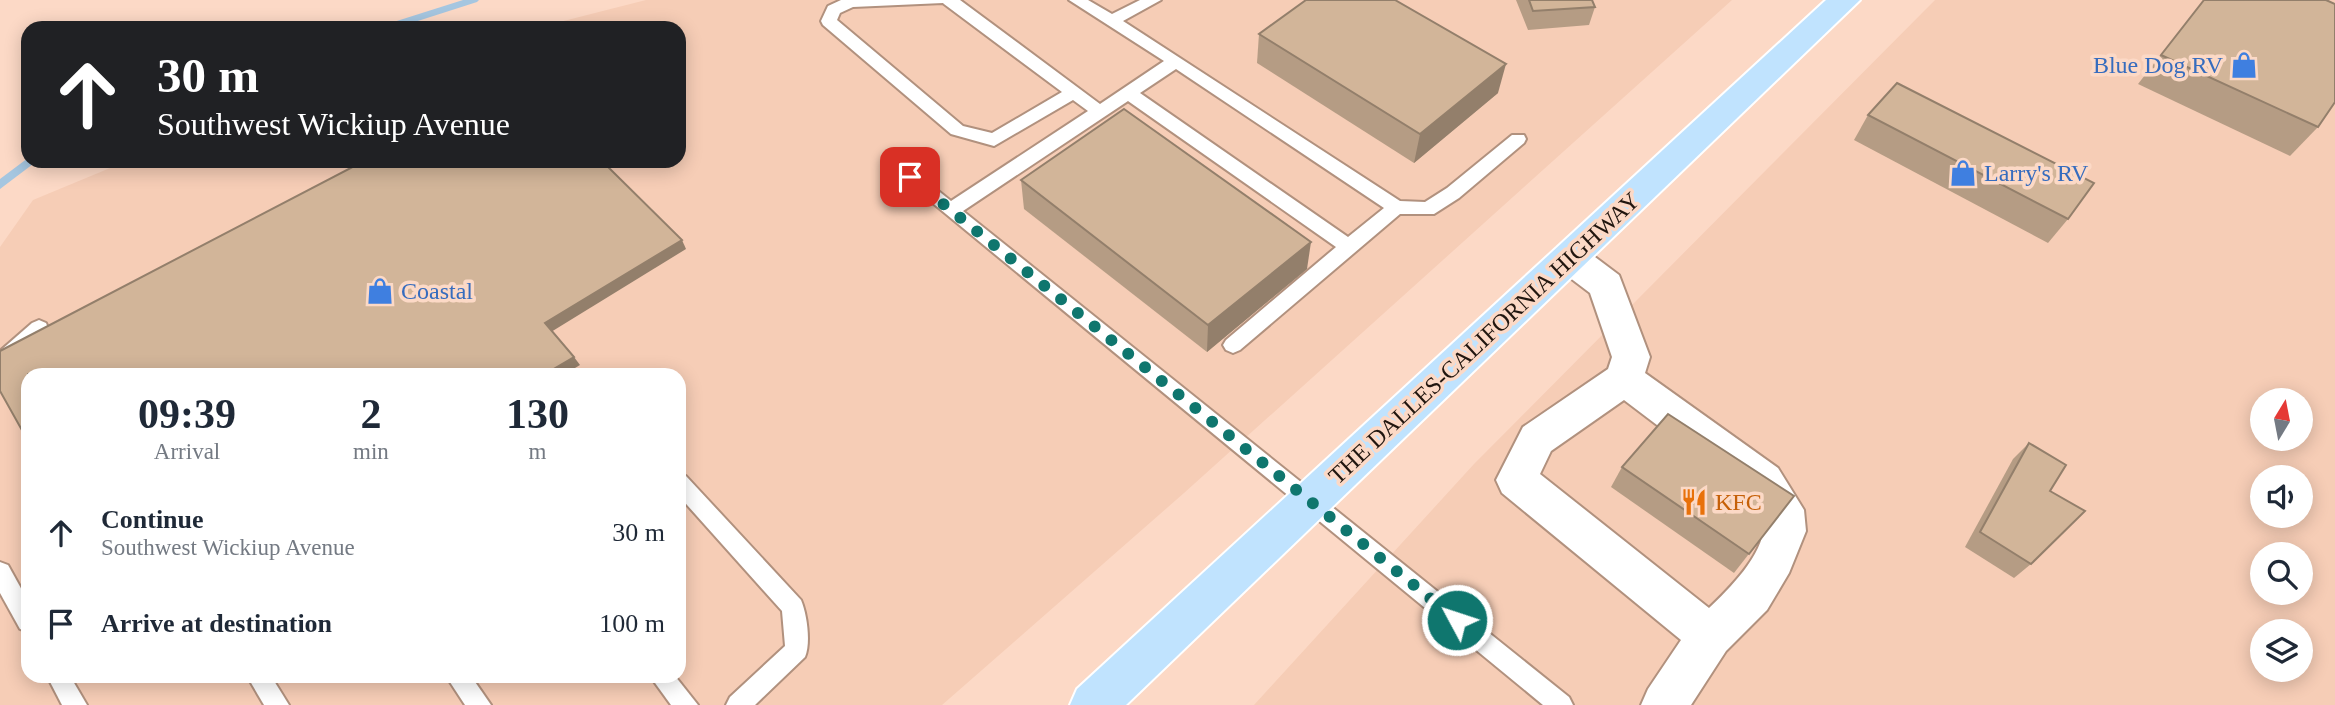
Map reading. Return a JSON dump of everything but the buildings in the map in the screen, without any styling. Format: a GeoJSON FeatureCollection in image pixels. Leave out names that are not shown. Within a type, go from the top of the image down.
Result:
{"type":"FeatureCollection","features":[{"type":"Feature","properties":{"kind":"highway","name":"THE DALLES-CALIFORNIA HIGHWAY"},"geometry":{"type":"LineString","coordinates":[[1093,705],[1845,0]]}},
{"type":"Feature","properties":{"kind":"street"},"geometry":{"type":"LineString","coordinates":[[1570,258],[1606,285],[1631,358],[1624,379],[1537,439],[1517,480],[1710,636]]}},
{"type":"Feature","properties":{"kind":"street"},"geometry":{"type":"LineString","coordinates":[[1624,379],[1763,481],[1783,510],[1785,531],[1774,559],[1752,596],[1710,636],[1664,705]]}},
{"type":"Feature","properties":{"kind":"lane"},"geometry":{"type":"LineString","coordinates":[[937,0],[849,2],[834,10],[829,21],[957,130],[994,140],[1073,92]]}},
{"type":"Feature","properties":{"kind":"lane"},"geometry":{"type":"LineString","coordinates":[[952,0],[949,0],[1100,112]]}},
{"type":"Feature","properties":{"kind":"lane"},"geometry":{"type":"LineString","coordinates":[[1077,0],[1175,61],[1396,207],[1428,209],[1454,193],[1518,139]]}},
{"type":"Feature","properties":{"kind":"lane"},"geometry":{"type":"LineString","coordinates":[[1111,21],[1153,0]]}},
{"type":"Feature","properties":{"kind":"lane"},"geometry":{"type":"LineString","coordinates":[[951,210],[1175,61]]}},
{"type":"Feature","properties":{"kind":"lane"},"geometry":{"type":"LineString","coordinates":[[1128,93],[1349,247]]}},
{"type":"Feature","properties":{"kind":"lane"},"geometry":{"type":"LineString","coordinates":[[910,177],[1561,705]]}},
{"type":"Feature","properties":{"kind":"lane"},"geometry":{"type":"LineString","coordinates":[[1233,345],[1396,207]]}},
{"type":"Feature","properties":{"kind":"lane"},"geometry":{"type":"LineString","coordinates":[[0,363],[39,328]]}},
{"type":"Feature","properties":{"kind":"lane"},"geometry":{"type":"LineString","coordinates":[[686,490],[793,607],[797,650],[738,705]]}},
{"type":"Feature","properties":{"kind":"lane"},"geometry":{"type":"LineString","coordinates":[[0,572],[21,610]]}},
{"type":"Feature","properties":{"kind":"lane"},"geometry":{"type":"LineString","coordinates":[[62,683],[75,705]]}},
{"type":"Feature","properties":{"kind":"lane"},"geometry":{"type":"LineString","coordinates":[[263,683],[277,705]]}},
{"type":"Feature","properties":{"kind":"lane"},"geometry":{"type":"LineString","coordinates":[[462,683],[479,705]]}},
{"type":"Feature","properties":{"kind":"lane"},"geometry":{"type":"LineString","coordinates":[[668,683],[686,705]]}},
{"type":"Feature","properties":{"kind":"shaded area"},"geometry":{"type":"Polygon","coordinates":[[[646,0],[1732,0],[1184,493],[942,705],[0,705],[0,247],[33,200],[110,168],[686,168],[686,21],[564,21],[646,0]]]}},
{"type":"Feature","properties":{"kind":"shaded area"},"geometry":{"type":"Polygon","coordinates":[[[1935,0],[2335,0],[2335,705],[1254,705],[1474,464],[1935,0]]]}},
{"type":"Feature","properties":{"kind":"waterway"},"geometry":{"type":"LineString","coordinates":[[407,21],[474,0]]}},
{"type":"Feature","properties":{"kind":"waterway"},"geometry":{"type":"LineString","coordinates":[[0,185],[23,168]]}},
{"type":"Feature","properties":{"kind":"place","name":"Blue Dog RV"},"geometry":{"type":"Point","coordinates":[2244,65]}},
{"type":"Feature","properties":{"kind":"place","name":"Larry's RV"},"geometry":{"type":"Point","coordinates":[1963,173]}},
{"type":"Feature","properties":{"kind":"place","name":"Coastal"},"geometry":{"type":"Point","coordinates":[380,291]}},
{"type":"Feature","properties":{"kind":"place","name":"KFC"},"geometry":{"type":"Point","coordinates":[1694,502]}},
{"type":"Feature","properties":{"kind":"route"},"geometry":{"type":"LineString","coordinates":[[910,177],[1457,620]]}}]}
